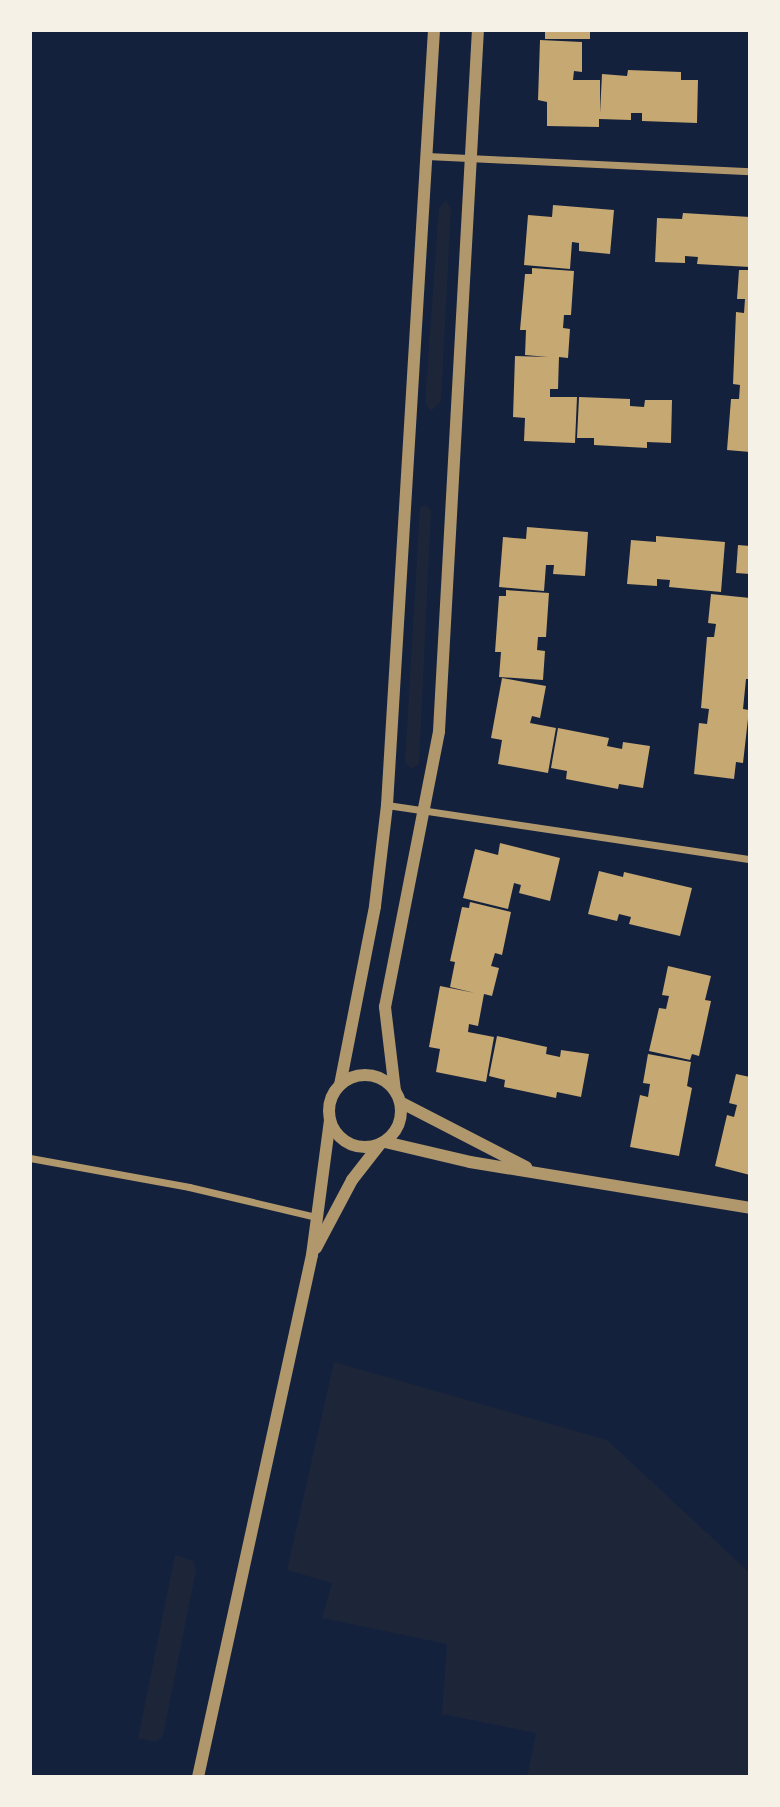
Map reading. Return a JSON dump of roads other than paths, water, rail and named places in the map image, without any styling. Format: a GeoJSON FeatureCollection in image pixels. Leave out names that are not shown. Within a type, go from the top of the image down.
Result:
{"type":"FeatureCollection","features":[{"type":"Feature","properties":{"kind":"street"},"geometry":{"type":"LineString","coordinates":[[340,1085],[374,906],[387,805],[434,30]]}},
{"type":"Feature","properties":{"kind":"street"},"geometry":{"type":"LineString","coordinates":[[312,1255],[352,1180],[398,1127],[398,1097],[385,1007],[426,811],[443,676],[478,30]]}},
{"type":"Feature","properties":{"kind":"street"},"geometry":{"type":"LineString","coordinates":[[427,156],[750,171]]}},
{"type":"Feature","properties":{"kind":"street"},"geometry":{"type":"LineString","coordinates":[[387,805],[750,859]]}},
{"type":"Feature","properties":{"kind":"street"},"geometry":{"type":"LineString","coordinates":[[198,1777],[312,1255],[332,1095],[340,1085],[363,1075],[375,1076],[398,1097],[529,1169]]}},
{"type":"Feature","properties":{"kind":"street"},"geometry":{"type":"LineString","coordinates":[[330,1120],[344,1141],[368,1148],[383,1143],[470,1162],[529,1169],[750,1208]]}},
{"type":"Feature","properties":{"kind":"street"},"geometry":{"type":"LineString","coordinates":[[30,1158],[190,1187],[316,1217]]}}]}
